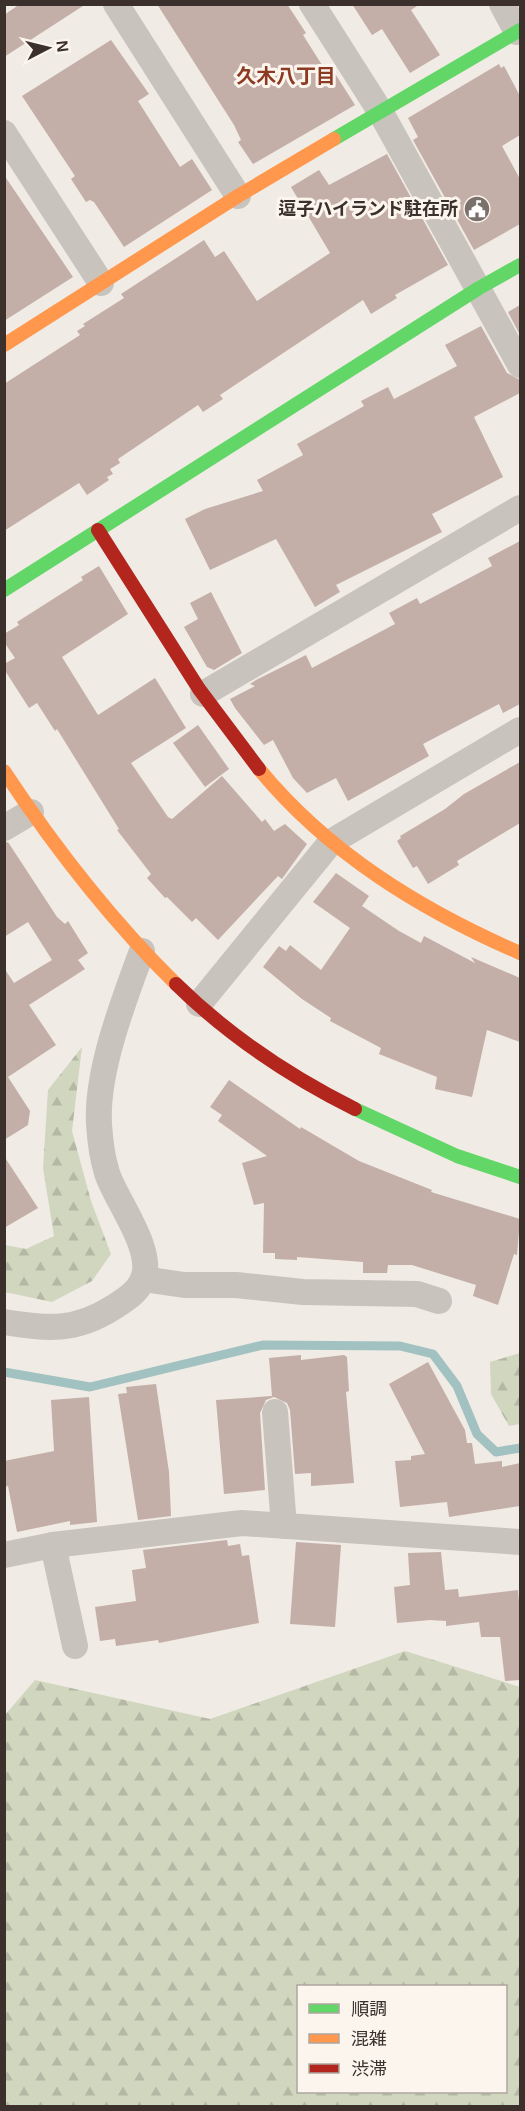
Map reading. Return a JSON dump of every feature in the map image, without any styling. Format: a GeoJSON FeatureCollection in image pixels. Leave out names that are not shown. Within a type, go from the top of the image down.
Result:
{"type":"FeatureCollection","features":[{"type":"Feature","properties":{"kind":"street"},"geometry":{"type":"LineString","coordinates":[[116,4],[238,196]]}},
{"type":"Feature","properties":{"kind":"street"},"geometry":{"type":"LineString","coordinates":[[312,4],[380,111],[520,365]]}},
{"type":"Feature","properties":{"kind":"street"},"geometry":{"type":"LineString","coordinates":[[4,345],[238,196],[519,31],[502,4]]}},
{"type":"Feature","properties":{"kind":"street"},"geometry":{"type":"LineString","coordinates":[[4,133],[102,283]]}},
{"type":"Feature","properties":{"kind":"street"},"geometry":{"type":"LineString","coordinates":[[4,590],[479,288],[520,265]]}},
{"type":"Feature","properties":{"kind":"street"},"geometry":{"type":"LineString","coordinates":[[203,694],[520,508]]}},
{"type":"Feature","properties":{"kind":"street"},"geometry":{"type":"LineString","coordinates":[[98,530],[203,694],[236,740],[270,781],[331,842],[438,916],[514,944]]}},
{"type":"Feature","properties":{"kind":"street"},"geometry":{"type":"LineString","coordinates":[[199,1004],[331,842],[520,730]]}},
{"type":"Feature","properties":{"kind":"street"},"geometry":{"type":"LineString","coordinates":[[4,771],[88,890],[142,951],[199,1004],[264,1056],[322,1094],[393,1131],[452,1156],[520,1178]]}},
{"type":"Feature","properties":{"kind":"street"},"geometry":{"type":"LineString","coordinates":[[4,828],[31,812]]}},
{"type":"Feature","properties":{"kind":"street"},"geometry":{"type":"LineString","coordinates":[[4,1322],[46,1329],[67,1327],[96,1318],[131,1296],[143,1279],[145,1264],[141,1246],[108,1174],[101,1148],[99,1120],[106,1066],[117,1019],[142,951]]}},
{"type":"Feature","properties":{"kind":"street"},"geometry":{"type":"LineString","coordinates":[[143,1279],[184,1284],[236,1284],[303,1292],[417,1294],[439,1301]]}},
{"type":"Feature","properties":{"kind":"street"},"geometry":{"type":"LineString","coordinates":[[275,1412],[284,1526]]}},
{"type":"Feature","properties":{"kind":"street"},"geometry":{"type":"LineString","coordinates":[[4,1555],[53,1545],[242,1523],[520,1542]]}},
{"type":"Feature","properties":{"kind":"street"},"geometry":{"type":"LineString","coordinates":[[53,1545],[75,1646]]}},
{"type":"Feature","properties":{"kind":"green space"},"geometry":{"type":"Polygon","coordinates":[[[82,1047],[72,1131],[91,1201],[111,1254],[92,1281],[52,1302],[5,1292],[5,1245],[26,1249],[54,1236],[43,1168],[48,1090],[82,1047]]]}},
{"type":"Feature","properties":{"kind":"green space"},"geometry":{"type":"Polygon","coordinates":[[[520,1353],[520,1424],[509,1426],[491,1394],[490,1362],[520,1353]]]}},
{"type":"Feature","properties":{"kind":"green space"},"geometry":{"type":"Polygon","coordinates":[[[405,1651],[520,1687],[520,2106],[5,2106],[5,1715],[35,1680],[210,1719],[405,1651]]]}},
{"type":"Feature","properties":{"kind":"building"},"geometry":{"type":"Polygon","coordinates":[[[20,4],[86,4],[4,57],[4,15],[20,4]]]}},
{"type":"Feature","properties":{"kind":"building"},"geometry":{"type":"Polygon","coordinates":[[[157,4],[287,4],[329,76],[334,72],[355,105],[253,164],[238,142],[241,140],[234,125],[157,4]]]}},
{"type":"Feature","properties":{"kind":"building"},"geometry":{"type":"Polygon","coordinates":[[[352,4],[420,4],[411,10],[440,55],[410,73],[382,29],[372,35],[352,4]]]}},
{"type":"Feature","properties":{"kind":"building"},"geometry":{"type":"Polygon","coordinates":[[[111,40],[149,94],[138,101],[180,167],[192,159],[212,190],[124,247],[94,202],[90,200],[86,202],[71,179],[75,176],[22,96],[111,40]]]}},
{"type":"Feature","properties":{"kind":"building"},"geometry":{"type":"Polygon","coordinates":[[[499,64],[501,68],[504,66],[520,96],[520,135],[502,146],[520,179],[520,224],[474,250],[413,140],[418,137],[408,118],[499,64]]]}},
{"type":"Feature","properties":{"kind":"building"},"geometry":{"type":"Polygon","coordinates":[[[387,154],[448,265],[395,295],[397,298],[371,314],[363,300],[220,395],[223,399],[203,412],[198,405],[118,459],[120,463],[110,469],[113,474],[107,477],[109,480],[87,495],[79,483],[4,531],[4,384],[80,335],[77,331],[85,326],[83,324],[124,298],[121,294],[204,240],[215,257],[224,251],[257,301],[330,253],[291,187],[319,170],[329,185],[387,154]]]}},
{"type":"Feature","properties":{"kind":"building"},"geometry":{"type":"Polygon","coordinates":[[[4,175],[73,277],[4,321],[4,175]]]}},
{"type":"Feature","properties":{"kind":"building"},"geometry":{"type":"Polygon","coordinates":[[[520,305],[520,335],[508,312],[520,305]]]}},
{"type":"Feature","properties":{"kind":"building"},"geometry":{"type":"Polygon","coordinates":[[[481,326],[507,373],[520,380],[520,393],[474,417],[503,477],[432,514],[442,532],[336,585],[340,592],[315,607],[276,539],[210,570],[185,519],[205,509],[263,491],[257,480],[303,455],[297,444],[364,406],[361,401],[388,387],[394,399],[457,366],[445,345],[481,326]]]}},
{"type":"Feature","properties":{"kind":"building"},"geometry":{"type":"Polygon","coordinates":[[[520,541],[520,704],[503,713],[499,704],[423,744],[429,756],[348,801],[336,778],[307,793],[293,778],[273,740],[264,745],[235,708],[230,699],[255,686],[250,684],[256,680],[306,655],[312,668],[395,624],[389,613],[417,598],[420,604],[492,566],[488,558],[520,541]]]}},
{"type":"Feature","properties":{"kind":"building"},"geometry":{"type":"Polygon","coordinates":[[[99,566],[128,614],[62,657],[98,715],[155,678],[186,728],[131,763],[168,817],[172,819],[222,776],[262,822],[265,819],[274,831],[285,824],[307,844],[282,879],[278,876],[218,940],[196,918],[192,922],[147,878],[151,874],[117,830],[119,829],[57,729],[55,731],[37,703],[29,708],[4,669],[4,664],[15,658],[4,642],[4,634],[19,625],[17,622],[83,580],[81,577],[99,566]]]}},
{"type":"Feature","properties":{"kind":"building"},"geometry":{"type":"Polygon","coordinates":[[[211,592],[242,653],[214,670],[207,667],[184,627],[198,619],[190,603],[211,592]]]}},
{"type":"Feature","properties":{"kind":"building"},"geometry":{"type":"Polygon","coordinates":[[[198,725],[229,769],[205,787],[173,743],[198,725]]]}},
{"type":"Feature","properties":{"kind":"building"},"geometry":{"type":"Polygon","coordinates":[[[520,762],[520,823],[457,861],[459,865],[428,884],[417,866],[413,868],[397,841],[401,838],[400,836],[445,809],[464,794],[520,762]]]}},
{"type":"Feature","properties":{"kind":"building"},"geometry":{"type":"Polygon","coordinates":[[[8,842],[57,917],[65,924],[68,921],[88,953],[78,960],[85,969],[29,1005],[56,1045],[8,1077],[30,1111],[28,1125],[4,1140],[4,968],[14,983],[52,960],[28,922],[4,937],[4,843],[8,842]]]}},
{"type":"Feature","properties":{"kind":"building"},"geometry":{"type":"Polygon","coordinates":[[[336,873],[369,896],[362,906],[399,931],[421,943],[424,936],[475,963],[471,957],[520,978],[520,1042],[487,1030],[472,1097],[435,1089],[437,1077],[379,1054],[381,1048],[330,1021],[331,1018],[302,999],[263,967],[279,946],[286,951],[290,945],[321,970],[350,928],[313,902],[336,873]]]}},
{"type":"Feature","properties":{"kind":"building"},"geometry":{"type":"Polygon","coordinates":[[[229,1080],[300,1129],[301,1127],[359,1161],[432,1190],[431,1192],[520,1219],[517,1255],[514,1254],[498,1305],[473,1296],[476,1285],[412,1265],[388,1265],[387,1273],[363,1273],[363,1262],[297,1257],[297,1260],[275,1259],[275,1253],[263,1253],[264,1203],[254,1205],[242,1163],[267,1156],[218,1121],[222,1115],[210,1107],[229,1080]]]}},
{"type":"Feature","properties":{"kind":"building"},"geometry":{"type":"Polygon","coordinates":[[[4,1156],[38,1208],[4,1228],[4,1156]]]}},
{"type":"Feature","properties":{"kind":"building"},"geometry":{"type":"Polygon","coordinates":[[[301,1355],[301,1360],[344,1355],[347,1357],[349,1391],[346,1392],[354,1483],[311,1486],[311,1473],[295,1474],[290,1410],[287,1403],[274,1397],[266,1400],[260,1413],[265,1490],[224,1494],[216,1400],[272,1396],[269,1358],[301,1355]]]}},
{"type":"Feature","properties":{"kind":"building"},"geometry":{"type":"Polygon","coordinates":[[[428,1362],[465,1430],[467,1443],[472,1443],[475,1464],[502,1461],[502,1467],[520,1463],[520,1506],[449,1517],[447,1502],[400,1507],[395,1461],[411,1460],[411,1456],[425,1454],[389,1384],[428,1362]]]}},
{"type":"Feature","properties":{"kind":"building"},"geometry":{"type":"Polygon","coordinates":[[[156,1384],[169,1472],[171,1516],[138,1520],[118,1394],[127,1393],[126,1387],[156,1384]]]}},
{"type":"Feature","properties":{"kind":"building"},"geometry":{"type":"Polygon","coordinates":[[[89,1397],[97,1522],[70,1525],[70,1521],[17,1532],[8,1486],[4,1487],[4,1461],[54,1451],[51,1400],[89,1397]]]}},
{"type":"Feature","properties":{"kind":"building"},"geometry":{"type":"Polygon","coordinates":[[[227,1540],[228,1546],[240,1544],[242,1556],[249,1555],[259,1623],[159,1643],[158,1640],[116,1646],[115,1639],[100,1641],[95,1607],[136,1601],[132,1570],[146,1568],[143,1550],[227,1540]]]}},
{"type":"Feature","properties":{"kind":"building"},"geometry":{"type":"Polygon","coordinates":[[[296,1542],[341,1545],[335,1627],[290,1624],[296,1542]]]}},
{"type":"Feature","properties":{"kind":"building"},"geometry":{"type":"Polygon","coordinates":[[[441,1552],[445,1590],[458,1589],[459,1597],[518,1590],[520,1680],[505,1681],[500,1637],[481,1637],[479,1622],[446,1626],[446,1621],[430,1620],[397,1623],[394,1587],[410,1585],[408,1553],[441,1552]]]}},
{"type":"Feature","properties":{"kind":"waterway"},"geometry":{"type":"LineString","coordinates":[[4,1372],[90,1387],[263,1345],[400,1346],[433,1354],[457,1386],[477,1434],[496,1452],[520,1448]]}},
{"type":"Feature","properties":{"kind":"traffic: fast"},"geometry":{"type":"LineString","coordinates":[[334,139],[520,30]]}},
{"type":"Feature","properties":{"kind":"traffic: fast"},"geometry":{"type":"LineString","coordinates":[[4,590],[479,288],[520,265]]}},
{"type":"Feature","properties":{"kind":"traffic: fast"},"geometry":{"type":"LineString","coordinates":[[355,1109],[457,1156],[520,1177]]}},
{"type":"Feature","properties":{"kind":"traffic: slow"},"geometry":{"type":"LineString","coordinates":[[4,345],[238,196],[334,139]]}},
{"type":"Feature","properties":{"kind":"traffic: slow"},"geometry":{"type":"LineString","coordinates":[[259,769],[315,827],[378,876],[447,918],[520,953]]}},
{"type":"Feature","properties":{"kind":"traffic: slow"},"geometry":{"type":"LineString","coordinates":[[4,771],[84,882],[128,934],[176,984]]}},
{"type":"Feature","properties":{"kind":"traffic: jam"},"geometry":{"type":"LineString","coordinates":[[98,530],[199,689],[259,769]]}},
{"type":"Feature","properties":{"kind":"traffic: jam"},"geometry":{"type":"LineString","coordinates":[[176,984],[238,1037],[284,1069],[355,1109]]}},
{"type":"Feature","properties":{"kind":"place","name":"逗子ハイランド駐在所"},"geometry":{"type":"Point","coordinates":[477,209]}},
{"type":"Feature","properties":{"kind":"district","name":"久木八丁目"},"geometry":{"type":"Point","coordinates":[286,76]}}]}
